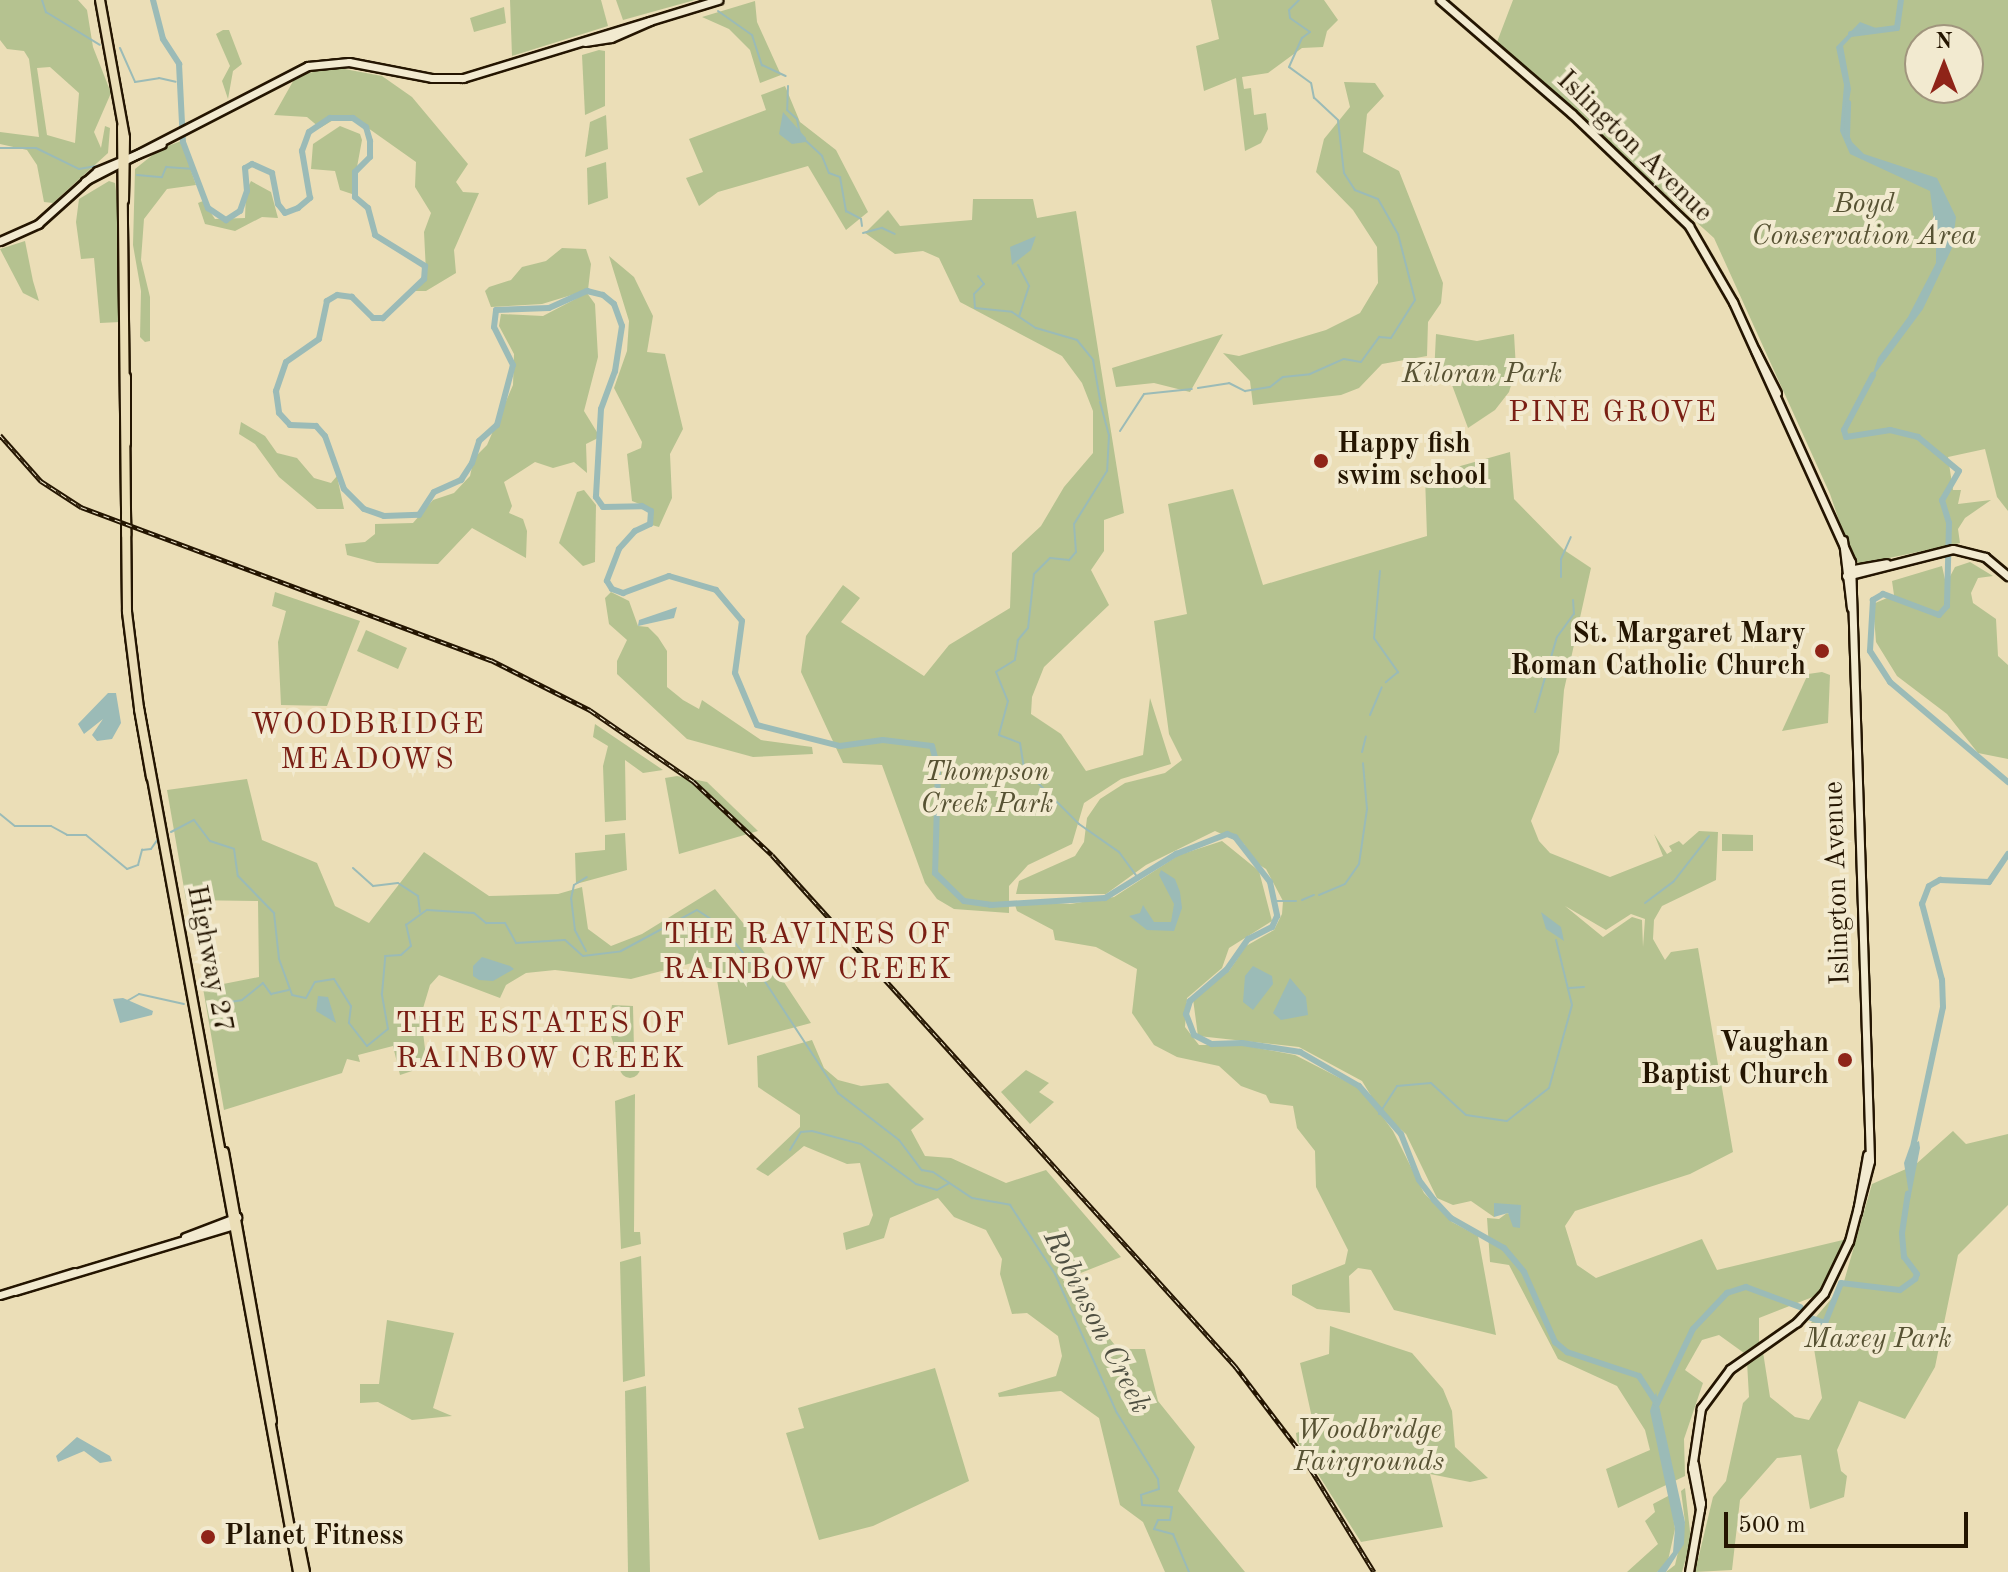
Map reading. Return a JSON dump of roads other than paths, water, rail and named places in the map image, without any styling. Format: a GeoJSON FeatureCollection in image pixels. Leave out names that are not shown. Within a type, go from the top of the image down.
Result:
{"type":"FeatureCollection","features":[{"type":"Feature","properties":{"kind":"main road","name":"Highway 27"},"geometry":{"type":"LineString","coordinates":[[100,0],[122,127],[124,161],[128,622],[139,708],[272,1421],[305,1572]]}},
{"type":"Feature","properties":{"kind":"main road"},"geometry":{"type":"LineString","coordinates":[[0,241],[38,224],[85,181],[200,125],[287,74],[313,65],[355,62],[425,77],[463,78],[718,0]]}},
{"type":"Feature","properties":{"kind":"main road","name":"Islington Avenue"},"geometry":{"type":"LineString","coordinates":[[1444,1],[1681,216],[1713,263],[1755,350],[1843,540],[1849,573],[1868,1153],[1857,1212],[1845,1252],[1824,1293],[1797,1322],[1730,1369],[1709,1392],[1696,1424],[1694,1464],[1700,1509],[1689,1572]]}},
{"type":"Feature","properties":{"kind":"main road"},"geometry":{"type":"LineString","coordinates":[[1849,573],[1934,551],[1973,552],[2008,576]]}},
{"type":"Feature","properties":{"kind":"main road"},"geometry":{"type":"LineString","coordinates":[[0,1295],[235,1220]]}},
{"type":"Feature","properties":{"kind":"main road","name":"Highway 27"},"geometry":{"type":"LineString","coordinates":[[287,1496],[298,1572]]}},
{"type":"Feature","properties":{"kind":"water"},"geometry":{"type":"Polygon","coordinates":[[[1860,22],[1881,30],[1858,30],[1843,46],[1851,89],[1845,125],[1852,142],[1864,154],[1937,178],[1956,217],[1952,248],[1923,309],[1871,379],[1878,358],[1908,317],[1936,263],[1936,236],[1930,191],[1850,154],[1840,131],[1844,85],[1836,47],[1860,22]]]}},
{"type":"Feature","properties":{"kind":"water"},"geometry":{"type":"Polygon","coordinates":[[[783,112],[806,138],[806,142],[792,144],[779,134],[783,112]]]}},
{"type":"Feature","properties":{"kind":"water"},"geometry":{"type":"Polygon","coordinates":[[[1036,236],[1031,250],[1012,265],[1010,247],[1036,236]]]}},
{"type":"Feature","properties":{"kind":"water"},"geometry":{"type":"Polygon","coordinates":[[[677,607],[674,618],[638,626],[639,620],[677,607]]]}},
{"type":"Feature","properties":{"kind":"water"},"geometry":{"type":"Polygon","coordinates":[[[108,693],[116,693],[121,723],[112,739],[97,741],[92,735],[103,719],[84,734],[78,724],[108,693]]]}},
{"type":"Feature","properties":{"kind":"water"},"geometry":{"type":"Polygon","coordinates":[[[1161,870],[1175,879],[1180,892],[1182,908],[1174,931],[1147,930],[1129,916],[1140,913],[1143,905],[1154,922],[1171,922],[1174,904],[1159,875],[1161,870]]]}},
{"type":"Feature","properties":{"kind":"water"},"geometry":{"type":"Polygon","coordinates":[[[1541,912],[1561,927],[1564,941],[1546,929],[1541,912]]]}},
{"type":"Feature","properties":{"kind":"water"},"geometry":{"type":"Polygon","coordinates":[[[482,957],[514,969],[493,981],[479,980],[473,976],[473,966],[482,957]]]}},
{"type":"Feature","properties":{"kind":"water"},"geometry":{"type":"Polygon","coordinates":[[[1253,966],[1272,976],[1273,984],[1253,1010],[1243,1002],[1245,976],[1253,966]]]}},
{"type":"Feature","properties":{"kind":"water"},"geometry":{"type":"Polygon","coordinates":[[[1290,978],[1306,997],[1308,1015],[1281,1020],[1273,1013],[1290,978]]]}},
{"type":"Feature","properties":{"kind":"water"},"geometry":{"type":"Polygon","coordinates":[[[318,996],[328,997],[336,1023],[316,1011],[318,996]]]}},
{"type":"Feature","properties":{"kind":"water"},"geometry":{"type":"Polygon","coordinates":[[[123,998],[153,1011],[152,1015],[120,1023],[113,999],[123,998]]]}},
{"type":"Feature","properties":{"kind":"water"},"geometry":{"type":"Polygon","coordinates":[[[1919,1141],[1910,1200],[1904,1163],[1910,1146],[1919,1141]]]}},
{"type":"Feature","properties":{"kind":"water"},"geometry":{"type":"Polygon","coordinates":[[[1494,1203],[1521,1205],[1520,1228],[1513,1227],[1508,1213],[1494,1217],[1494,1203]]]}},
{"type":"Feature","properties":{"kind":"water"},"geometry":{"type":"Polygon","coordinates":[[[1656,1392],[1685,1522],[1684,1544],[1666,1572],[1657,1572],[1673,1552],[1675,1529],[1650,1411],[1656,1392]]]}},
{"type":"Feature","properties":{"kind":"water"},"geometry":{"type":"Polygon","coordinates":[[[77,1437],[110,1456],[112,1461],[100,1463],[84,1451],[58,1462],[56,1456],[77,1437]]]}},
{"type":"Feature","properties":{"kind":"waterway"},"geometry":{"type":"LineString","coordinates":[[42,0],[46,12],[100,45]]}},
{"type":"Feature","properties":{"kind":"waterway"},"geometry":{"type":"LineString","coordinates":[[153,0],[163,39],[179,64],[183,142],[208,208],[226,220],[240,211],[247,191],[245,168],[252,164],[272,173],[278,204],[285,213],[298,208],[310,198],[302,151],[309,132],[330,118],[353,118],[366,127],[370,141],[370,157],[355,172],[355,197],[368,208],[375,235],[425,266],[424,279],[383,318],[373,318],[352,297],[337,295],[327,301],[319,339],[286,362],[276,391],[279,413],[290,425],[316,426],[325,436],[344,489],[364,509],[384,516],[419,515],[434,492],[461,480],[472,463],[479,441],[497,425],[513,365],[494,327],[496,310],[549,308],[587,291],[603,295],[614,304],[622,326],[615,371],[601,409],[596,497],[603,507],[642,506],[651,511],[650,524],[635,531],[619,549],[607,581],[612,589],[623,593],[669,576],[716,590],[742,621],[735,673],[757,725],[840,746],[883,740],[932,746],[938,768],[935,873],[964,901],[991,905],[1105,898],[1176,854],[1227,834],[1235,837],[1270,882],[1277,916],[1272,927],[1248,939],[1226,970],[1190,1001],[1186,1014],[1194,1035],[1212,1044],[1242,1043],[1300,1052],[1359,1086],[1401,1134],[1419,1180],[1434,1200],[1451,1218],[1504,1248],[1524,1272],[1555,1342],[1567,1352],[1639,1376],[1657,1404]]}},
{"type":"Feature","properties":{"kind":"waterway"},"geometry":{"type":"LineString","coordinates":[[1198,388],[1229,383],[1245,391],[1270,387],[1283,377],[1310,374],[1344,359],[1361,362],[1379,337],[1391,338],[1415,300],[1398,234],[1378,199],[1355,190],[1344,173],[1338,120],[1314,98],[1311,83],[1289,67],[1302,38],[1310,32],[1290,18],[1289,10],[1299,0]]}},
{"type":"Feature","properties":{"kind":"waterway"},"geometry":{"type":"LineString","coordinates":[[1851,34],[1897,28],[1901,0]]}},
{"type":"Feature","properties":{"kind":"waterway"},"geometry":{"type":"LineString","coordinates":[[718,11],[752,35],[762,65],[786,76]]}},
{"type":"Feature","properties":{"kind":"waterway"},"geometry":{"type":"LineString","coordinates":[[120,48],[135,82],[159,78],[176,82]]}},
{"type":"Feature","properties":{"kind":"waterway"},"geometry":{"type":"LineString","coordinates":[[788,86],[787,110],[797,119],[800,134]]}},
{"type":"Feature","properties":{"kind":"waterway"},"geometry":{"type":"LineString","coordinates":[[1847,136],[1848,103]]}},
{"type":"Feature","properties":{"kind":"waterway"},"geometry":{"type":"LineString","coordinates":[[804,139],[822,156],[829,173],[840,177],[846,211],[861,219],[862,226]]}},
{"type":"Feature","properties":{"kind":"waterway"},"geometry":{"type":"LineString","coordinates":[[0,148],[36,148],[79,169],[101,165]]}},
{"type":"Feature","properties":{"kind":"waterway"},"geometry":{"type":"LineString","coordinates":[[137,175],[162,177],[166,167],[194,169]]}},
{"type":"Feature","properties":{"kind":"waterway"},"geometry":{"type":"LineString","coordinates":[[863,233],[882,228],[895,234]]}},
{"type":"Feature","properties":{"kind":"waterway"},"geometry":{"type":"LineString","coordinates":[[1018,265],[1029,286],[1019,316]]}},
{"type":"Feature","properties":{"kind":"waterway"},"geometry":{"type":"LineString","coordinates":[[978,276],[984,284],[974,294],[975,308],[1012,312],[1036,328],[1077,340],[1093,360],[1100,399]]}},
{"type":"Feature","properties":{"kind":"waterway"},"geometry":{"type":"LineString","coordinates":[[1873,375],[1844,430],[1846,437],[1890,430],[1918,437],[1959,471],[1942,500],[1949,523],[1947,606],[1939,615],[1883,594],[1873,600],[1870,651],[1890,682],[2008,782]]}},
{"type":"Feature","properties":{"kind":"waterway"},"geometry":{"type":"LineString","coordinates":[[1120,431],[1144,394],[1192,389]]}},
{"type":"Feature","properties":{"kind":"waterway"},"geometry":{"type":"LineString","coordinates":[[1100,402],[1109,435],[1107,471],[1074,524],[1076,552],[1069,560],[1050,558],[1034,574],[1028,628],[1018,640],[1015,660],[996,672],[1008,701],[999,735],[1020,743],[1024,769],[1079,824],[1119,852],[1136,875]]}},
{"type":"Feature","properties":{"kind":"waterway"},"geometry":{"type":"LineString","coordinates":[[1561,577],[1561,559],[1571,537]]}},
{"type":"Feature","properties":{"kind":"waterway"},"geometry":{"type":"LineString","coordinates":[[1380,571],[1374,638],[1398,672],[1386,682]]}},
{"type":"Feature","properties":{"kind":"waterway"},"geometry":{"type":"LineString","coordinates":[[1535,712],[1557,637],[1574,614],[1573,600]]}},
{"type":"Feature","properties":{"kind":"waterway"},"geometry":{"type":"LineString","coordinates":[[1370,715],[1382,687]]}},
{"type":"Feature","properties":{"kind":"waterway"},"geometry":{"type":"LineString","coordinates":[[1362,752],[1366,736]]}},
{"type":"Feature","properties":{"kind":"waterway"},"geometry":{"type":"LineString","coordinates":[[1319,895],[1345,884],[1359,864],[1367,809],[1363,763]]}},
{"type":"Feature","properties":{"kind":"waterway","name":"Robinson Creek"},"geometry":{"type":"LineString","coordinates":[[0,814],[15,826],[51,826],[67,835],[86,835],[127,869],[138,865],[142,850],[151,849],[158,839]]}},
{"type":"Feature","properties":{"kind":"waterway","name":"Robinson Creek"},"geometry":{"type":"LineString","coordinates":[[171,832],[194,820],[210,841],[234,849],[238,876],[274,913],[279,959],[292,995],[306,998],[315,982],[334,979],[351,1006],[349,1023],[367,1046],[388,1029],[382,994],[385,956],[401,955],[411,946],[406,925],[427,910],[474,913],[486,923],[505,923],[516,943],[565,940],[583,956],[621,951],[697,910],[722,926],[762,977],[838,1093],[899,1140],[922,1170],[933,1172],[972,1198],[1010,1205],[1055,1274],[1117,1413],[1158,1479],[1159,1489],[1141,1495],[1142,1505],[1172,1507],[1170,1520],[1158,1520],[1154,1529],[1173,1534],[1189,1572]]}},
{"type":"Feature","properties":{"kind":"waterway"},"geometry":{"type":"LineString","coordinates":[[1645,903],[1674,881],[1709,836]]}},
{"type":"Feature","properties":{"kind":"waterway"},"geometry":{"type":"LineString","coordinates":[[1913,1147],[1943,1007],[1942,980],[1922,904],[1929,886],[1940,880],[1989,882],[2008,854]]}},
{"type":"Feature","properties":{"kind":"waterway"},"geometry":{"type":"LineString","coordinates":[[353,868],[373,886],[398,883],[418,896],[420,912]]}},
{"type":"Feature","properties":{"kind":"waterway"},"geometry":{"type":"LineString","coordinates":[[586,951],[575,930],[571,899],[574,885],[587,877]]}},
{"type":"Feature","properties":{"kind":"waterway"},"geometry":{"type":"LineString","coordinates":[[1302,900],[1314,895]]}},
{"type":"Feature","properties":{"kind":"waterway"},"geometry":{"type":"LineString","coordinates":[[1277,901],[1296,901]]}},
{"type":"Feature","properties":{"kind":"waterway"},"geometry":{"type":"LineString","coordinates":[[1379,1114],[1397,1086],[1431,1083],[1466,1115],[1507,1121],[1549,1088],[1572,1005],[1556,940]]}},
{"type":"Feature","properties":{"kind":"waterway"},"geometry":{"type":"LineString","coordinates":[[208,1005],[242,1000],[263,983],[271,994],[289,990]]}},
{"type":"Feature","properties":{"kind":"waterway"},"geometry":{"type":"LineString","coordinates":[[1569,988],[1584,987]]}},
{"type":"Feature","properties":{"kind":"waterway"},"geometry":{"type":"LineString","coordinates":[[127,1001],[139,994],[184,1004]]}},
{"type":"Feature","properties":{"kind":"waterway"},"geometry":{"type":"LineString","coordinates":[[790,1150],[801,1132],[812,1131],[861,1144],[916,1184],[937,1190],[948,1184]]}},
{"type":"Feature","properties":{"kind":"waterway"},"geometry":{"type":"LineString","coordinates":[[1811,1318],[1825,1323],[1841,1283],[1900,1290],[1915,1279],[1917,1274],[1904,1257],[1902,1233],[1908,1193]]}},
{"type":"Feature","properties":{"kind":"waterway"},"geometry":{"type":"LineString","coordinates":[[1657,1404],[1693,1329],[1727,1293],[1746,1287],[1800,1307]]}},
{"type":"Feature","properties":{"kind":"railway"},"geometry":{"type":"LineString","coordinates":[[0,435],[41,481],[81,507],[491,660],[590,710],[693,781],[772,855],[1235,1366],[1299,1450],[1374,1572]]}},
{"type":"Feature","properties":{"kind":"place","name":"Happy fish swim school"},"geometry":{"type":"Point","coordinates":[1321,461]}},
{"type":"Feature","properties":{"kind":"place","name":"St. Margaret Mary Roman Catholic Church"},"geometry":{"type":"Point","coordinates":[1822,651]}},
{"type":"Feature","properties":{"kind":"place","name":"Vaughan Baptist Church"},"geometry":{"type":"Point","coordinates":[1845,1060]}},
{"type":"Feature","properties":{"kind":"place","name":"Planet Fitness"},"geometry":{"type":"Point","coordinates":[208,1537]}},
{"type":"Feature","properties":{"kind":"district","name":"PINE GROVE"},"geometry":{"type":"Point","coordinates":[1613,413]}},
{"type":"Feature","properties":{"kind":"district","name":"WOODBRIDGE MEADOWS"},"geometry":{"type":"Point","coordinates":[368,742]}},
{"type":"Feature","properties":{"kind":"district","name":"THE RAVINES OF RAINBOW CREEK"},"geometry":{"type":"Point","coordinates":[808,952]}},
{"type":"Feature","properties":{"kind":"district","name":"THE ESTATES OF RAINBOW CREEK"},"geometry":{"type":"Point","coordinates":[541,1041]}},
{"type":"Feature","properties":{"kind":"park label","name":"Boyd Conservation Area"},"geometry":{"type":"Point","coordinates":[1864,221]}},
{"type":"Feature","properties":{"kind":"park label","name":"Kiloran Park"},"geometry":{"type":"Point","coordinates":[1482,375]}},
{"type":"Feature","properties":{"kind":"park label","name":"Thompson Creek Park"},"geometry":{"type":"Point","coordinates":[987,789]}},
{"type":"Feature","properties":{"kind":"park label","name":"Maxey Park"},"geometry":{"type":"Point","coordinates":[1878,1340]}},
{"type":"Feature","properties":{"kind":"park label","name":"Woodbridge Fairgrounds"},"geometry":{"type":"Point","coordinates":[1369,1447]}}]}
